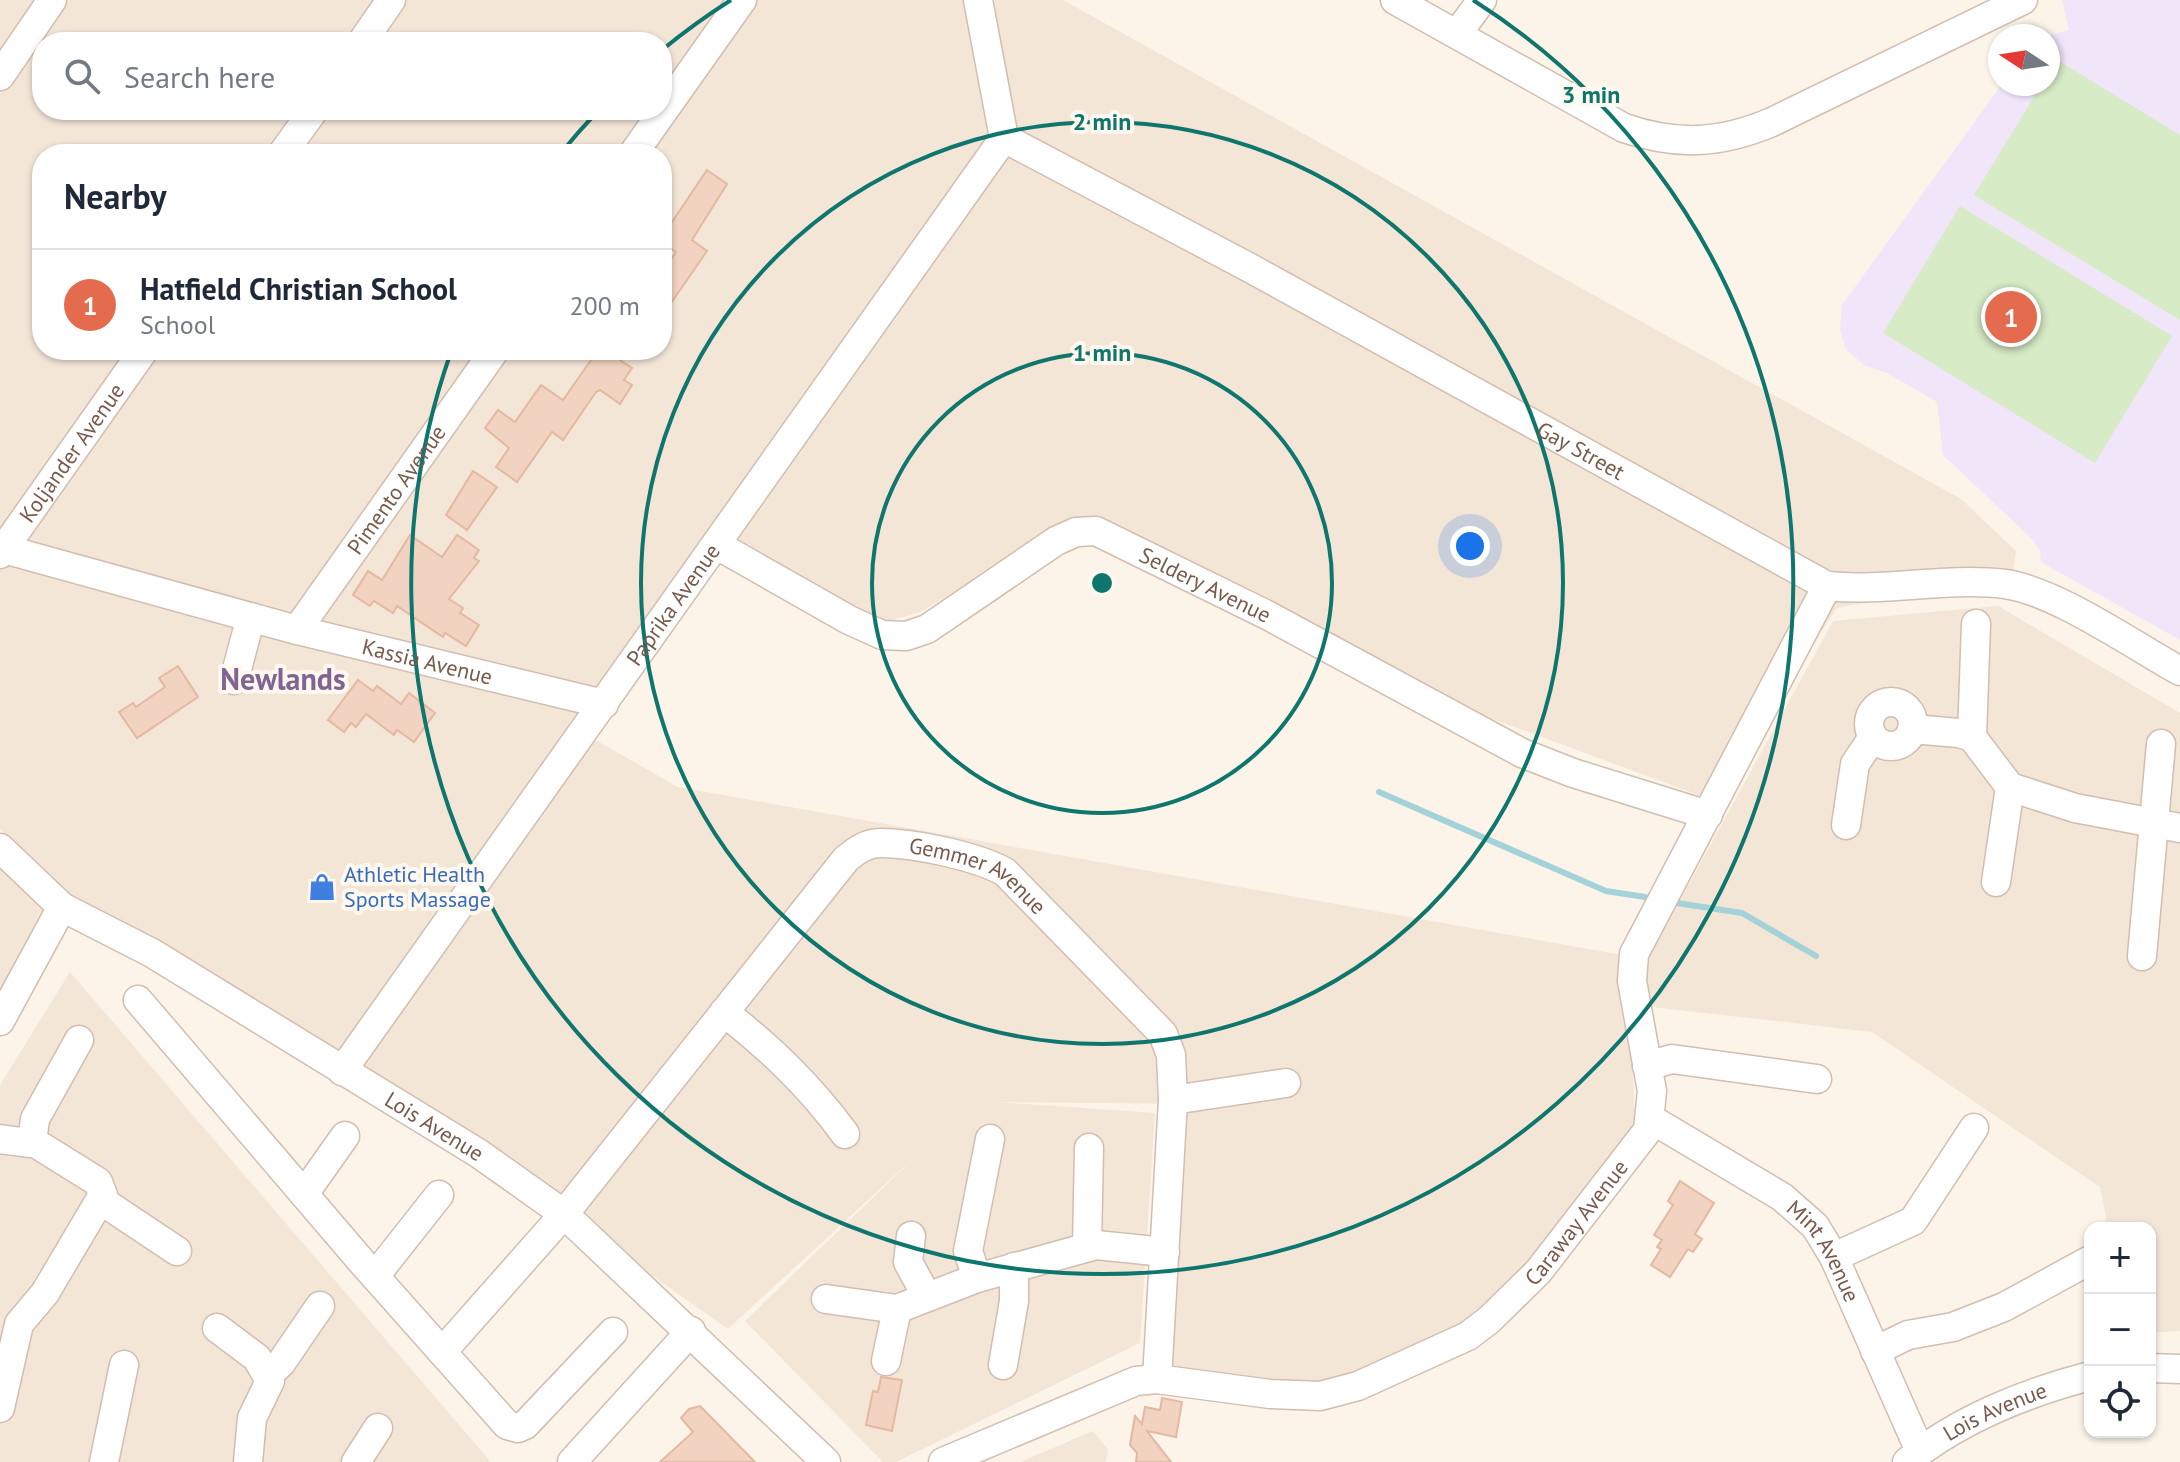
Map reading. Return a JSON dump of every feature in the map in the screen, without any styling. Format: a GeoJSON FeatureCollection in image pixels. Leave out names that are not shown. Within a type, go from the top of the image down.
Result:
{"type":"FeatureCollection","features":[{"type":"Feature","properties":{"kind":"street"},"geometry":{"type":"LineString","coordinates":[[0,76],[52,0]]}},
{"type":"Feature","properties":{"kind":"street"},"geometry":{"type":"LineString","coordinates":[[369,32],[391,0]]}},
{"type":"Feature","properties":{"kind":"street"},"geometry":{"type":"LineString","coordinates":[[672,99],[742,0]]}},
{"type":"Feature","properties":{"kind":"street"},"geometry":{"type":"LineString","coordinates":[[978,0],[1004,138]]}},
{"type":"Feature","properties":{"kind":"street"},"geometry":{"type":"LineString","coordinates":[[1395,0],[1624,128],[1663,139],[1700,142],[1741,135],[1772,122],[2023,0]]}},
{"type":"Feature","properties":{"kind":"street"},"geometry":{"type":"LineString","coordinates":[[1457,34],[1482,0]]}},
{"type":"Feature","properties":{"kind":"street"},"geometry":{"type":"LineString","coordinates":[[289,144],[307,120]]}},
{"type":"Feature","properties":{"kind":"street"},"geometry":{"type":"LineString","coordinates":[[640,144],[657,120]]}},
{"type":"Feature","properties":{"kind":"street","name":"Paprika Avenue"},"geometry":{"type":"LineString","coordinates":[[342,1071],[1004,138]]}},
{"type":"Feature","properties":{"kind":"street","name":"Gay Street"},"geometry":{"type":"LineString","coordinates":[[1004,138],[1250,268],[1827,586],[1864,589],[1968,583],[2008,585],[2055,602],[2180,671]]}},
{"type":"Feature","properties":{"kind":"street","name":"Koljander Avenue"},"geometry":{"type":"LineString","coordinates":[[2,551],[137,360]]}},
{"type":"Feature","properties":{"kind":"street","name":"Pimento Avenue"},"geometry":{"type":"LineString","coordinates":[[297,630],[488,360]]}},
{"type":"Feature","properties":{"kind":"street","name":"Seldery Avenue"},"geometry":{"type":"LineString","coordinates":[[717,545],[849,620],[882,635],[906,636],[927,629],[1056,541],[1076,532],[1096,531],[1267,615],[1522,753],[1573,773],[1708,815]]}},
{"type":"Feature","properties":{"kind":"street","name":"Kassia Avenue"},"geometry":{"type":"LineString","coordinates":[[2,551],[297,630],[604,704]]}},
{"type":"Feature","properties":{"kind":"street"},"geometry":{"type":"LineString","coordinates":[[1651,1119],[1647,1066],[1631,966],[1638,941],[1708,815],[1827,586]]}},
{"type":"Feature","properties":{"kind":"street"},"geometry":{"type":"LineString","coordinates":[[234,680],[251,617]]}},
{"type":"Feature","properties":{"kind":"street"},"geometry":{"type":"LineString","coordinates":[[1972,737],[1976,624]]}},
{"type":"Feature","properties":{"kind":"street"},"geometry":{"type":"LineString","coordinates":[[1846,825],[1855,764],[1873,737],[1870,717],[1885,702],[1905,707],[1912,719],[1912,729],[1972,737],[2010,787],[2075,808],[2168,826]]}},
{"type":"Feature","properties":{"kind":"street"},"geometry":{"type":"LineString","coordinates":[[2142,956],[2168,826],[2161,744]]}},
{"type":"Feature","properties":{"kind":"street"},"geometry":{"type":"LineString","coordinates":[[1996,882],[2010,787]]}},
{"type":"Feature","properties":{"kind":"street","name":"Gemmer Avenue"},"geometry":{"type":"LineString","coordinates":[[442,1352],[564,1214],[846,859],[861,847],[878,843],[974,860],[1005,872],[1163,1034],[1171,1055],[1173,1100],[1157,1379]]}},
{"type":"Feature","properties":{"kind":"street","name":"Lois Avenue"},"geometry":{"type":"LineString","coordinates":[[0,848],[62,907],[152,953],[478,1153],[564,1214],[826,1462]]}},
{"type":"Feature","properties":{"kind":"street"},"geometry":{"type":"LineString","coordinates":[[0,1021],[62,907]]}},
{"type":"Feature","properties":{"kind":"street"},"geometry":{"type":"LineString","coordinates":[[138,1000],[507,1425],[518,1428],[525,1425],[613,1332]]}},
{"type":"Feature","properties":{"kind":"street"},"geometry":{"type":"LineString","coordinates":[[724,1012],[773,1050],[815,1093],[845,1134]]}},
{"type":"Feature","properties":{"kind":"street"},"geometry":{"type":"LineString","coordinates":[[32,1142],[35,1119],[79,1040]]}},
{"type":"Feature","properties":{"kind":"street"},"geometry":{"type":"LineString","coordinates":[[1647,1066],[1672,1059],[1817,1079]]}},
{"type":"Feature","properties":{"kind":"street"},"geometry":{"type":"LineString","coordinates":[[1173,1100],[1286,1083]]}},
{"type":"Feature","properties":{"kind":"street","name":"Mint Avenue"},"geometry":{"type":"LineString","coordinates":[[1651,1119],[1782,1197],[1815,1226],[1834,1257],[1875,1351],[1913,1456]]}},
{"type":"Feature","properties":{"kind":"street","name":"Caraway Avenue"},"geometry":{"type":"LineString","coordinates":[[943,1462],[1127,1383],[1157,1379],[1292,1397],[1320,1396],[1358,1386],[1468,1336],[1538,1272],[1643,1140],[1651,1119]]}},
{"type":"Feature","properties":{"kind":"street"},"geometry":{"type":"LineString","coordinates":[[1834,1257],[1913,1221],[1974,1128]]}},
{"type":"Feature","properties":{"kind":"street"},"geometry":{"type":"LineString","coordinates":[[304,1194],[345,1136]]}},
{"type":"Feature","properties":{"kind":"street"},"geometry":{"type":"LineString","coordinates":[[0,1139],[32,1142],[98,1182],[103,1189],[102,1201],[45,1293],[11,1315],[0,1408]]}},
{"type":"Feature","properties":{"kind":"street"},"geometry":{"type":"LineString","coordinates":[[977,1278],[968,1251],[990,1139]]}},
{"type":"Feature","properties":{"kind":"street"},"geometry":{"type":"LineString","coordinates":[[1087,1247],[1089,1148]]}},
{"type":"Feature","properties":{"kind":"street"},"geometry":{"type":"LineString","coordinates":[[375,1276],[439,1195]]}},
{"type":"Feature","properties":{"kind":"street"},"geometry":{"type":"LineString","coordinates":[[102,1201],[177,1251]]}},
{"type":"Feature","properties":{"kind":"street"},"geometry":{"type":"LineString","coordinates":[[911,1236],[908,1262],[927,1297]]}},
{"type":"Feature","properties":{"kind":"street"},"geometry":{"type":"LineString","coordinates":[[826,1299],[897,1309],[977,1278],[1087,1247],[1100,1245],[1165,1252]]}},
{"type":"Feature","properties":{"kind":"street"},"geometry":{"type":"LineString","coordinates":[[1875,1351],[1908,1335],[1953,1327],[2004,1307],[2084,1263]]}},
{"type":"Feature","properties":{"kind":"street"},"geometry":{"type":"LineString","coordinates":[[1003,1365],[1014,1301],[1014,1267]]}},
{"type":"Feature","properties":{"kind":"street"},"geometry":{"type":"LineString","coordinates":[[268,1375],[281,1363],[320,1306]]}},
{"type":"Feature","properties":{"kind":"street"},"geometry":{"type":"LineString","coordinates":[[886,1361],[897,1309]]}},
{"type":"Feature","properties":{"kind":"street"},"geometry":{"type":"LineString","coordinates":[[217,1328],[257,1358],[268,1375],[269,1385],[250,1424],[248,1462]]}},
{"type":"Feature","properties":{"kind":"street"},"geometry":{"type":"LineString","coordinates":[[572,1462],[691,1331]]}},
{"type":"Feature","properties":{"kind":"street"},"geometry":{"type":"LineString","coordinates":[[104,1462],[124,1365]]}},
{"type":"Feature","properties":{"kind":"street"},"geometry":{"type":"LineString","coordinates":[[2156,1368],[2180,1369]]}},
{"type":"Feature","properties":{"kind":"street","name":"Lois Avenue"},"geometry":{"type":"LineString","coordinates":[[1913,1456],[1969,1423],[2084,1378]]}},
{"type":"Feature","properties":{"kind":"street"},"geometry":{"type":"LineString","coordinates":[[356,1462],[378,1428]]}},
{"type":"Feature","properties":{"kind":"shaded area"},"geometry":{"type":"Polygon","coordinates":[[[0,0],[1063,0],[1961,499],[2016,551],[2013,574],[1837,608],[1709,799],[1474,712],[1083,516],[920,612],[861,629],[721,550],[585,734],[678,787],[1628,956],[1636,1151],[1495,1327],[1306,1395],[1157,1369],[1181,1104],[997,1102],[1155,1113],[1140,1343],[896,1462],[883,1462],[745,1321],[918,1154],[728,1329],[482,1156],[67,906],[0,829],[0,0]]]}},
{"type":"Feature","properties":{"kind":"shaded area"},"geometry":{"type":"Polygon","coordinates":[[[2062,0],[2180,0],[2180,640],[2041,562],[2040,551],[2030,537],[1943,455],[1937,402],[1887,373],[1866,366],[1846,350],[1840,329],[1842,305],[1993,96],[2060,96],[2060,32],[2069,30],[2062,0]]]}},
{"type":"Feature","properties":{"kind":"shaded area"},"geometry":{"type":"Polygon","coordinates":[[[1998,606],[2180,713],[2180,1331],[2156,1333],[2156,1222],[2107,1222],[2100,1187],[1872,1032],[1651,1007],[1644,966],[1833,621],[1998,606]]]}},
{"type":"Feature","properties":{"kind":"shaded area"},"geometry":{"type":"Polygon","coordinates":[[[0,867],[48,910],[0,998],[0,867]]]}},
{"type":"Feature","properties":{"kind":"shaded area"},"geometry":{"type":"Polygon","coordinates":[[[70,972],[491,1462],[0,1462],[0,1085],[70,972]]]}},
{"type":"Feature","properties":{"kind":"shaded area"},"geometry":{"type":"Polygon","coordinates":[[[1093,1431],[1108,1450],[1106,1462],[1020,1462],[1093,1431]]]}},
{"type":"Feature","properties":{"kind":"green space"},"geometry":{"type":"Polygon","coordinates":[[[2060,62],[2180,135],[2180,320],[1974,195],[2035,96],[2060,96],[2060,62]]]}},
{"type":"Feature","properties":{"kind":"green space"},"geometry":{"type":"Polygon","coordinates":[[[1960,206],[2172,336],[2095,463],[1883,333],[1960,206]]]}},
{"type":"Feature","properties":{"kind":"building"},"geometry":{"type":"Polygon","coordinates":[[[707,170],[727,184],[692,240],[707,251],[672,302],[672,258],[676,252],[672,249],[672,222],[707,170]]]}},
{"type":"Feature","properties":{"kind":"building"},"geometry":{"type":"Polygon","coordinates":[[[591,360],[620,360],[632,368],[624,380],[632,385],[620,404],[600,390],[596,392],[563,440],[552,432],[517,482],[496,467],[509,448],[485,428],[498,410],[515,422],[541,385],[563,400],[591,360]]]}},
{"type":"Feature","properties":{"kind":"building"},"geometry":{"type":"Polygon","coordinates":[[[473,471],[497,487],[467,530],[446,515],[473,471]]]}},
{"type":"Feature","properties":{"kind":"building"},"geometry":{"type":"Polygon","coordinates":[[[410,535],[442,557],[457,535],[479,550],[474,558],[479,561],[449,599],[463,608],[460,613],[479,625],[466,646],[445,633],[443,637],[397,606],[393,613],[374,601],[370,606],[353,595],[368,571],[382,580],[410,535]]]}},
{"type":"Feature","properties":{"kind":"building"},"geometry":{"type":"Polygon","coordinates":[[[178,666],[198,697],[137,738],[119,712],[133,703],[136,707],[165,687],[159,678],[178,666]]]}},
{"type":"Feature","properties":{"kind":"building"},"geometry":{"type":"Polygon","coordinates":[[[358,680],[373,691],[377,686],[401,704],[409,693],[435,713],[414,742],[397,730],[394,735],[366,714],[356,727],[351,723],[344,732],[328,720],[358,680]]]}},
{"type":"Feature","properties":{"kind":"building"},"geometry":{"type":"Polygon","coordinates":[[[1680,1181],[1714,1203],[1695,1234],[1702,1239],[1693,1252],[1688,1249],[1670,1277],[1651,1265],[1661,1249],[1657,1247],[1662,1240],[1654,1235],[1673,1205],[1668,1201],[1680,1181]]]}},
{"type":"Feature","properties":{"kind":"building"},"geometry":{"type":"Polygon","coordinates":[[[881,1377],[902,1380],[892,1431],[866,1425],[873,1391],[878,1392],[881,1377]]]}},
{"type":"Feature","properties":{"kind":"building"},"geometry":{"type":"Polygon","coordinates":[[[1162,1398],[1182,1402],[1176,1437],[1147,1431],[1171,1462],[1136,1462],[1137,1453],[1130,1445],[1135,1416],[1142,1424],[1145,1407],[1160,1410],[1162,1398]]]}},
{"type":"Feature","properties":{"kind":"building"},"geometry":{"type":"Polygon","coordinates":[[[700,1406],[755,1462],[660,1462],[693,1432],[681,1418],[689,1409],[700,1406]]]}},
{"type":"Feature","properties":{"kind":"waterway"},"geometry":{"type":"LineString","coordinates":[[1379,792],[1606,891],[1645,897]]}},
{"type":"Feature","properties":{"kind":"waterway"},"geometry":{"type":"LineString","coordinates":[[1677,903],[1742,913],[1816,956]]}},
{"type":"Feature","properties":{"kind":"place","name":"Hatfield Christian School"},"geometry":{"type":"Point","coordinates":[2011,317]}},
{"type":"Feature","properties":{"kind":"place","name":"Athletic Health Sports Massage"},"geometry":{"type":"Point","coordinates":[322,887]}},
{"type":"Feature","properties":{"kind":"district","name":"Newlands"},"geometry":{"type":"Point","coordinates":[283,680]}}]}
